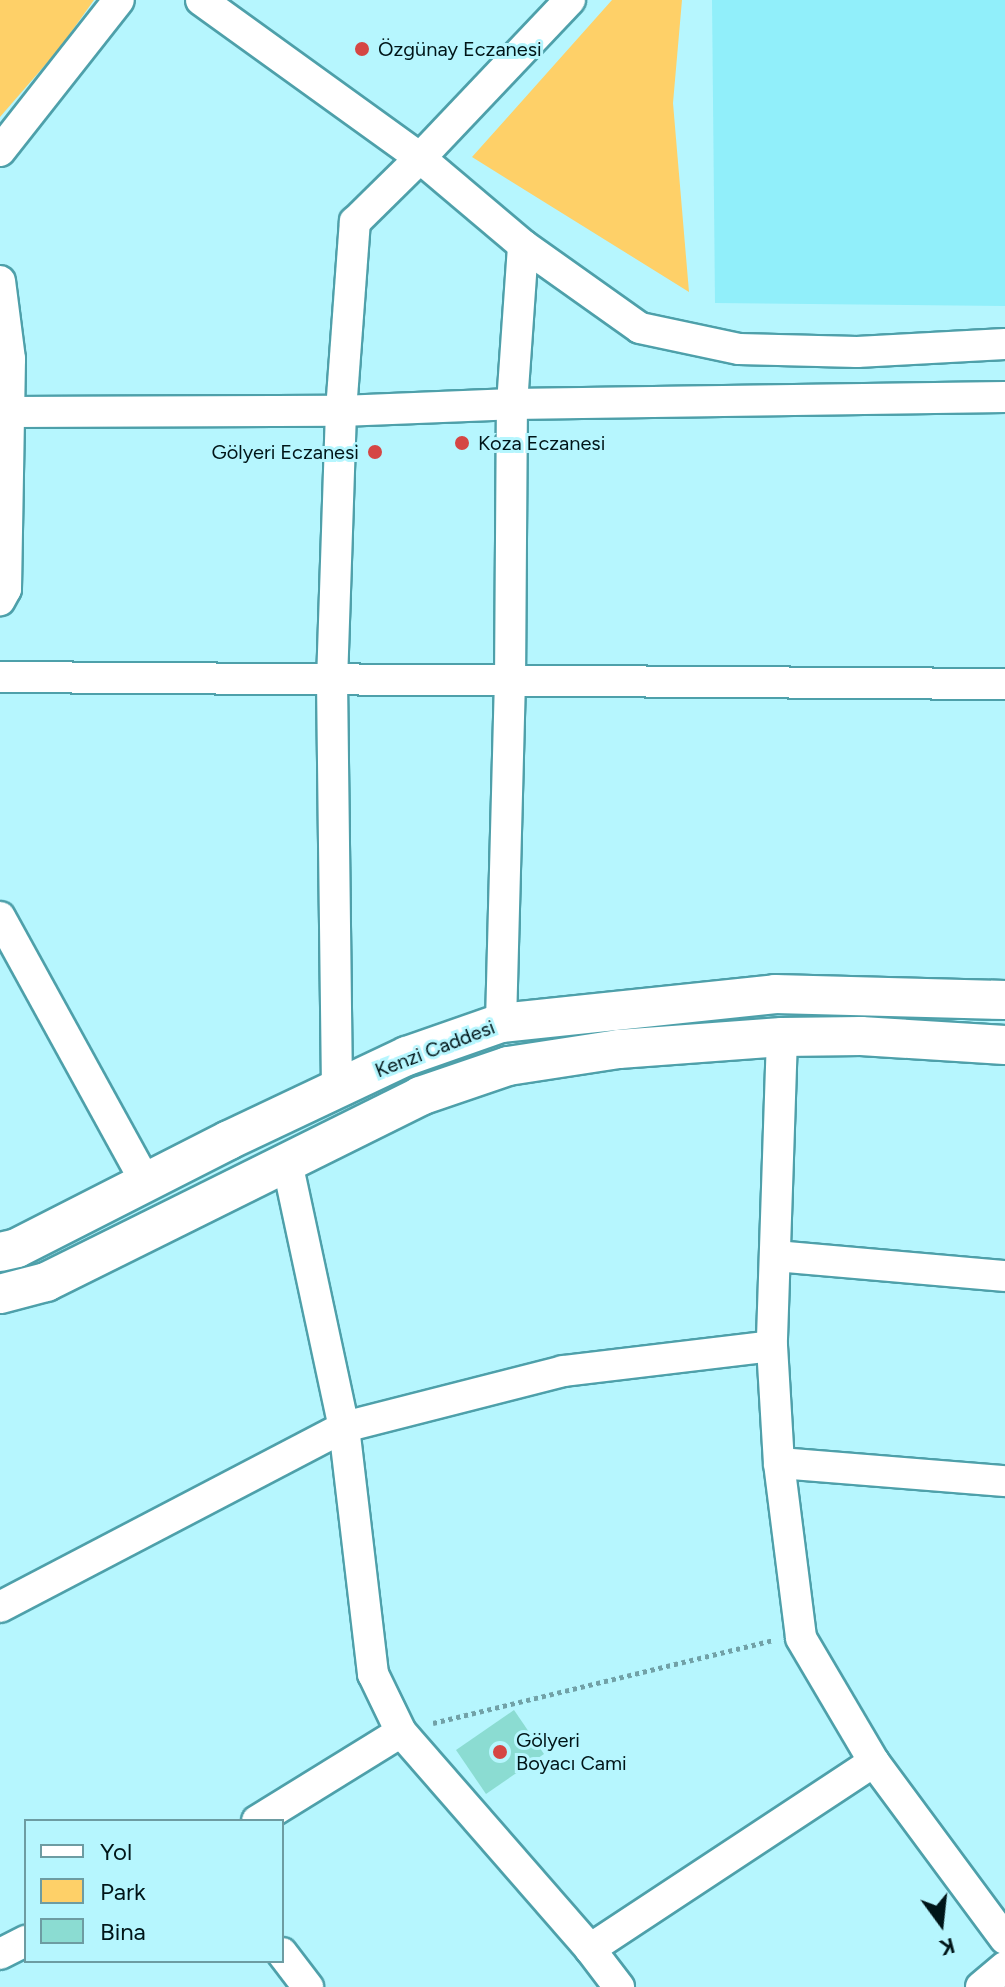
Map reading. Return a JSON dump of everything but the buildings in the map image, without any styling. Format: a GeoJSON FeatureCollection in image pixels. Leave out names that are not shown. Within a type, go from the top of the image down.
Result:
{"type":"FeatureCollection","features":[{"type":"Feature","properties":{"kind":"main road","name":"Kenzi Caddesi"},"geometry":{"type":"LineString","coordinates":[[0,1252],[17,1248],[407,1056],[501,1023],[775,994],[1005,1000]]}},
{"type":"Feature","properties":{"kind":"main road","name":"Kenzi Caddesi"},"geometry":{"type":"LineString","coordinates":[[0,1294],[46,1282],[420,1096],[508,1066],[619,1049],[782,1037],[861,1036],[1005,1045]]}},
{"type":"Feature","properties":{"kind":"street"},"geometry":{"type":"LineString","coordinates":[[0,151],[119,0]]}},
{"type":"Feature","properties":{"kind":"street"},"geometry":{"type":"LineString","coordinates":[[201,0],[420,158],[523,245],[640,328],[739,349],[857,352],[1005,344]]}},
{"type":"Feature","properties":{"kind":"street"},"geometry":{"type":"LineString","coordinates":[[337,1089],[332,682],[341,411],[355,222],[570,0]]}},
{"type":"Feature","properties":{"kind":"street"},"geometry":{"type":"LineString","coordinates":[[501,1023],[510,683],[512,404],[523,245]]}},
{"type":"Feature","properties":{"kind":"street"},"geometry":{"type":"LineString","coordinates":[[0,281],[10,359],[6,589],[0,600]]}},
{"type":"Feature","properties":{"kind":"street"},"geometry":{"type":"LineString","coordinates":[[10,412],[341,411],[512,404],[1005,397]]}},
{"type":"Feature","properties":{"kind":"street"},"geometry":{"type":"LineString","coordinates":[[0,677],[332,682],[1005,684]]}},
{"type":"Feature","properties":{"kind":"street"},"geometry":{"type":"LineString","coordinates":[[0,917],[146,1183]]}},
{"type":"Feature","properties":{"kind":"street"},"geometry":{"type":"LineString","coordinates":[[782,1037],[772,1346],[779,1463],[801,1638],[874,1762],[1005,1939]]}},
{"type":"Feature","properties":{"kind":"street"},"geometry":{"type":"LineString","coordinates":[[287,1162],[344,1427],[373,1674],[401,1732],[590,1949],[619,1987]]}},
{"type":"Feature","properties":{"kind":"street"},"geometry":{"type":"LineString","coordinates":[[776,1256],[1005,1276]]}},
{"type":"Feature","properties":{"kind":"street"},"geometry":{"type":"LineString","coordinates":[[0,1607],[344,1427],[563,1371],[772,1346]]}},
{"type":"Feature","properties":{"kind":"street"},"geometry":{"type":"LineString","coordinates":[[779,1463],[1005,1481]]}},
{"type":"Feature","properties":{"kind":"street"},"geometry":{"type":"LineString","coordinates":[[260,1819],[401,1732]]}},
{"type":"Feature","properties":{"kind":"street"},"geometry":{"type":"LineString","coordinates":[[590,1949],[874,1762]]}},
{"type":"Feature","properties":{"kind":"street"},"geometry":{"type":"LineString","coordinates":[[0,1954],[24,1942]]}},
{"type":"Feature","properties":{"kind":"street"},"geometry":{"type":"LineString","coordinates":[[284,1956],[308,1987]]}},
{"type":"Feature","properties":{"kind":"street"},"geometry":{"type":"LineString","coordinates":[[981,1987],[1005,1967]]}},
{"type":"Feature","properties":{"kind":"path"},"geometry":{"type":"LineString","coordinates":[[401,1732],[465,1712],[766,1641],[801,1638]]}},
{"type":"Feature","properties":{"kind":"shaded area"},"geometry":{"type":"Polygon","coordinates":[[[712,0],[1005,0],[1005,306],[715,303],[712,0]]]}},
{"type":"Feature","properties":{"kind":"green space"},"geometry":{"type":"Polygon","coordinates":[[[0,0],[94,0],[59,49],[0,117],[0,0]]]}},
{"type":"Feature","properties":{"kind":"green space"},"geometry":{"type":"Polygon","coordinates":[[[612,0],[682,0],[673,103],[689,292],[472,157],[612,0]]]}},
{"type":"Feature","properties":{"kind":"place","name":"Özgünay Eczanesi"},"geometry":{"type":"Point","coordinates":[362,49]}},
{"type":"Feature","properties":{"kind":"place","name":"Koza Eczanesi"},"geometry":{"type":"Point","coordinates":[462,443]}},
{"type":"Feature","properties":{"kind":"place","name":"Gölyeri Eczanesi"},"geometry":{"type":"Point","coordinates":[375,452]}},
{"type":"Feature","properties":{"kind":"place","name":"Gölyeri Boyacı Cami"},"geometry":{"type":"Point","coordinates":[500,1752]}}]}
